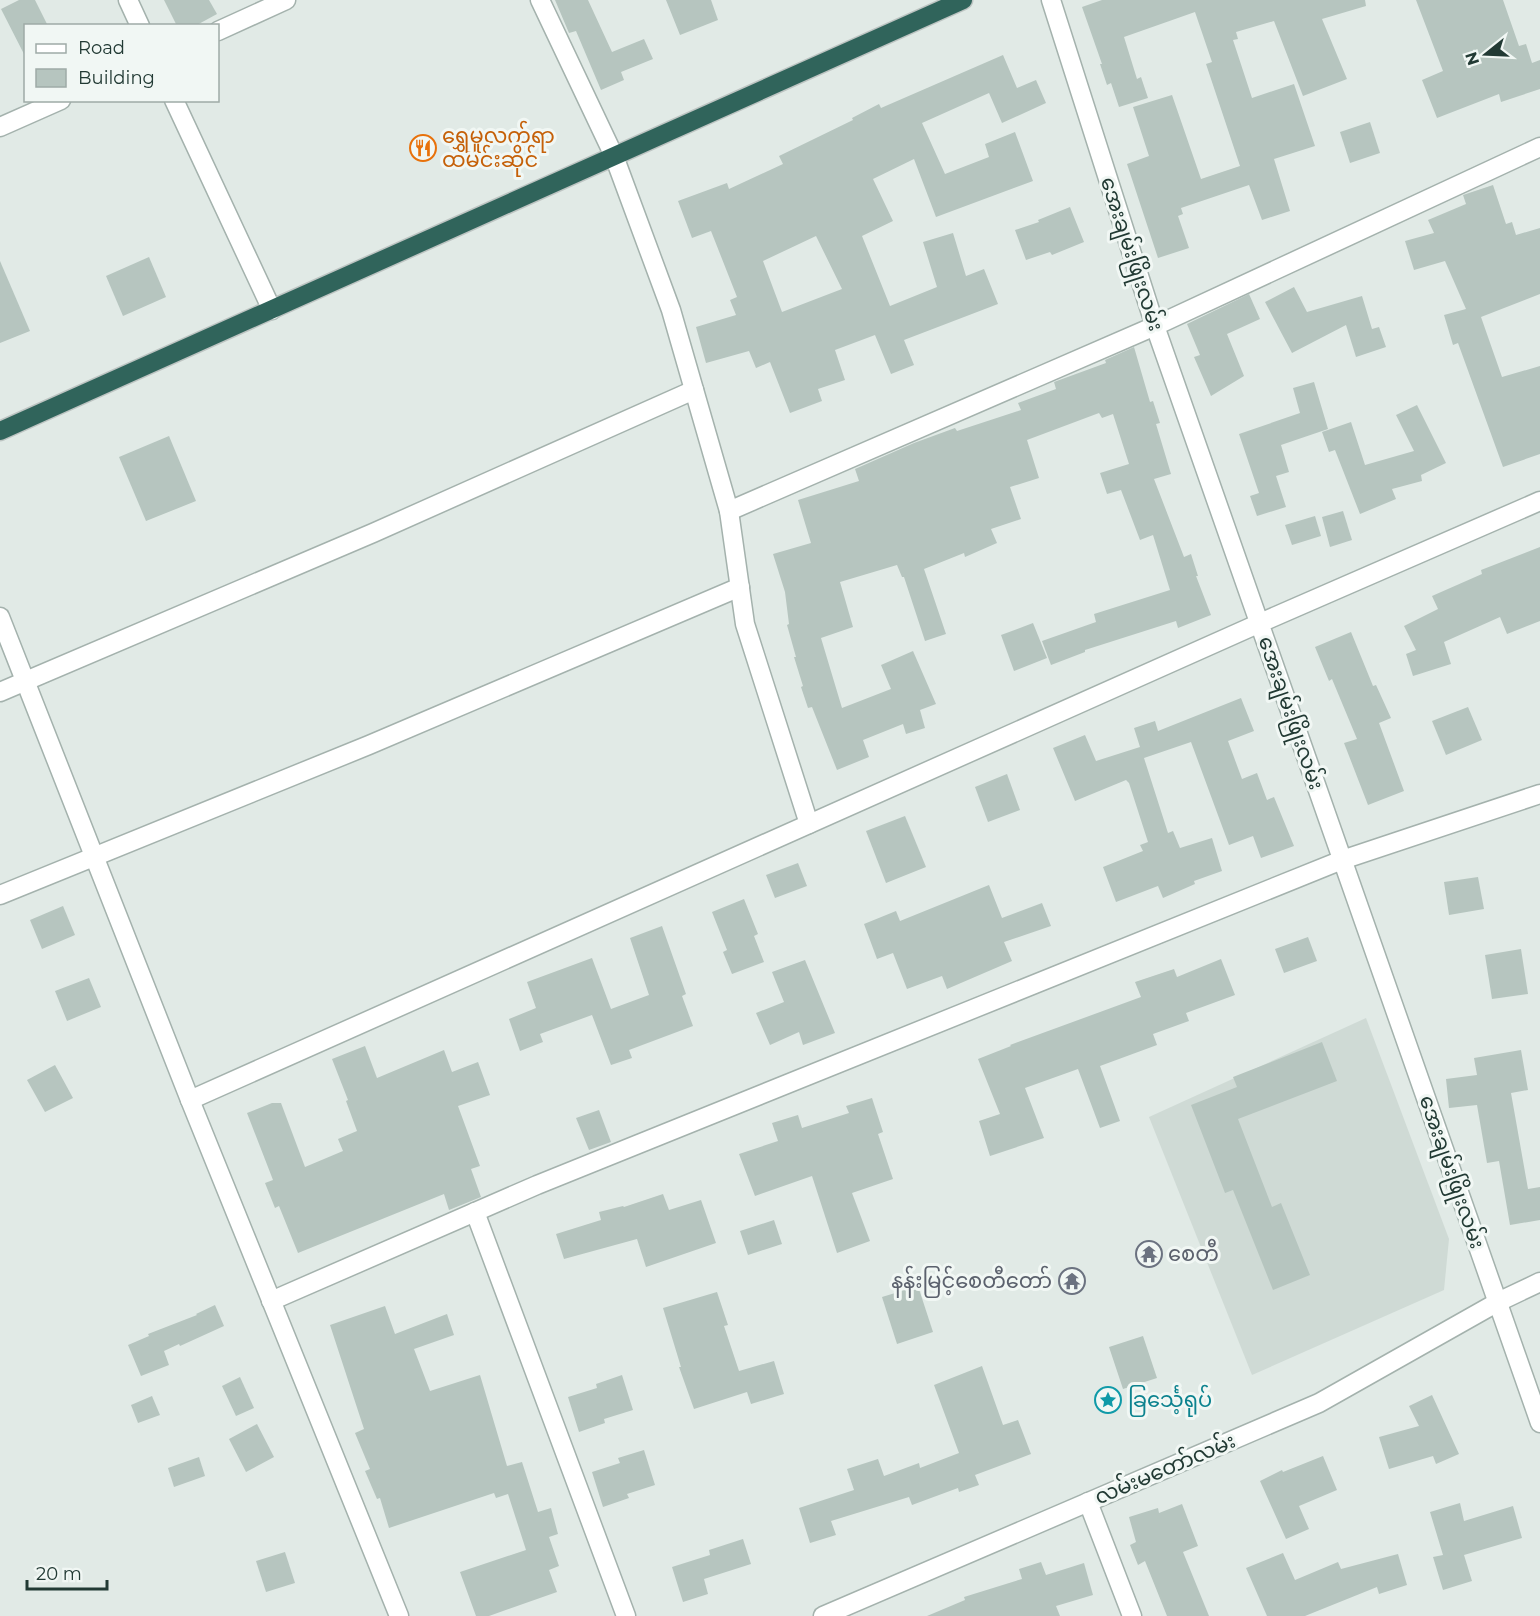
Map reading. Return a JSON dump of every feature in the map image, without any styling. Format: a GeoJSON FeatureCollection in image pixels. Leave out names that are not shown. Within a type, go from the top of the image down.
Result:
{"type":"FeatureCollection","features":[{"type":"Feature","properties":{"kind":"highway"},"geometry":{"type":"LineString","coordinates":[[0,431],[963,0]]}},
{"type":"Feature","properties":{"kind":"street"},"geometry":{"type":"LineString","coordinates":[[128,0],[139,24]]}},
{"type":"Feature","properties":{"kind":"street"},"geometry":{"type":"LineString","coordinates":[[219,31],[286,0]]}},
{"type":"Feature","properties":{"kind":"street"},"geometry":{"type":"LineString","coordinates":[[540,0],[614,156],[671,310],[729,510],[745,624],[809,824]]}},
{"type":"Feature","properties":{"kind":"street","name":"အေးချမ်းဖြိုးလမ်း"},"geometry":{"type":"LineString","coordinates":[[1051,0],[1155,326],[1540,1423]]}},
{"type":"Feature","properties":{"kind":"street"},"geometry":{"type":"LineString","coordinates":[[0,127],[56,102]]}},
{"type":"Feature","properties":{"kind":"street"},"geometry":{"type":"LineString","coordinates":[[175,102],[272,310]]}},
{"type":"Feature","properties":{"kind":"street"},"geometry":{"type":"LineString","coordinates":[[729,510],[1155,326],[1540,147]]}},
{"type":"Feature","properties":{"kind":"street"},"geometry":{"type":"LineString","coordinates":[[0,692],[373,533],[694,390]]}},
{"type":"Feature","properties":{"kind":"street"},"geometry":{"type":"LineString","coordinates":[[190,1100],[1260,623],[1540,501]]}},
{"type":"Feature","properties":{"kind":"street"},"geometry":{"type":"LineString","coordinates":[[0,895],[369,745],[740,587]]}},
{"type":"Feature","properties":{"kind":"street"},"geometry":{"type":"LineString","coordinates":[[0,617],[190,1100],[399,1616]]}},
{"type":"Feature","properties":{"kind":"street"},"geometry":{"type":"LineString","coordinates":[[271,1301],[475,1212],[820,1069],[1342,860],[1540,794]]}},
{"type":"Feature","properties":{"kind":"street"},"geometry":{"type":"LineString","coordinates":[[475,1212],[626,1616]]}},
{"type":"Feature","properties":{"kind":"street","name":"လမ်းမတော်လမ်း"},"geometry":{"type":"LineString","coordinates":[[823,1616],[864,1608],[1088,1502],[1318,1403],[1498,1302],[1540,1282]]}},
{"type":"Feature","properties":{"kind":"street"},"geometry":{"type":"LineString","coordinates":[[1088,1502],[1132,1616]]}},
{"type":"Feature","properties":{"kind":"shaded area"},"geometry":{"type":"Polygon","coordinates":[[[1366,1018],[1449,1239],[1444,1290],[1252,1375],[1149,1117],[1366,1018]]]}},
{"type":"Feature","properties":{"kind":"building"},"geometry":{"type":"Polygon","coordinates":[[[19,0],[35,0],[47,24],[24,24],[24,54],[1,9],[19,0]]]}},
{"type":"Feature","properties":{"kind":"building"},"geometry":{"type":"Polygon","coordinates":[[[164,0],[209,0],[217,14],[199,24],[176,24],[164,0]]]}},
{"type":"Feature","properties":{"kind":"building"},"geometry":{"type":"Polygon","coordinates":[[[555,0],[588,0],[612,52],[644,39],[653,59],[621,72],[624,80],[601,90],[576,31],[569,33],[555,0]]]}},
{"type":"Feature","properties":{"kind":"building"},"geometry":{"type":"Polygon","coordinates":[[[666,0],[711,0],[718,20],[680,35],[666,0]]]}},
{"type":"Feature","properties":{"kind":"building"},"geometry":{"type":"Polygon","coordinates":[[[1102,0],[1365,0],[1366,6],[1322,19],[1347,79],[1303,96],[1274,21],[1236,32],[1238,39],[1233,40],[1252,98],[1294,84],[1315,146],[1274,159],[1290,211],[1262,220],[1249,185],[1181,208],[1183,214],[1178,216],[1189,248],[1158,258],[1127,164],[1149,156],[1133,107],[1172,95],[1201,179],[1240,166],[1206,64],[1212,62],[1195,12],[1124,37],[1137,79],[1141,77],[1148,98],[1119,107],[1111,83],[1107,85],[1082,7],[1102,0]]]}},
{"type":"Feature","properties":{"kind":"building"},"geometry":{"type":"Polygon","coordinates":[[[1416,0],[1503,0],[1519,46],[1526,44],[1532,63],[1540,60],[1540,89],[1501,102],[1499,94],[1437,118],[1422,80],[1443,71],[1416,0]]]}},
{"type":"Feature","properties":{"kind":"building"},"geometry":{"type":"Polygon","coordinates":[[[1003,55],[1017,88],[1036,80],[1046,103],[1002,123],[989,93],[922,123],[945,174],[989,157],[985,144],[1015,132],[1033,181],[936,217],[914,159],[873,179],[893,221],[862,236],[890,306],[937,287],[923,242],[953,233],[966,276],[984,269],[998,304],[904,340],[914,365],[891,374],[875,335],[835,350],[845,380],[818,389],[822,401],[790,413],[770,362],[756,368],[749,351],[706,363],[696,327],[736,315],[730,300],[737,297],[711,231],[692,238],[678,201],[727,183],[729,189],[783,164],[779,156],[853,120],[852,118],[879,104],[881,108],[1003,55]],[[816,236],[763,261],[782,312],[842,289],[816,236]]]}},
{"type":"Feature","properties":{"kind":"building"},"geometry":{"type":"Polygon","coordinates":[[[1370,122],[1380,153],[1350,163],[1340,132],[1370,122]]]}},
{"type":"Feature","properties":{"kind":"building"},"geometry":{"type":"Polygon","coordinates":[[[1493,185],[1506,224],[1512,222],[1516,235],[1540,228],[1540,294],[1481,317],[1502,377],[1540,366],[1540,454],[1503,467],[1458,343],[1453,345],[1444,315],[1466,309],[1445,261],[1414,270],[1405,241],[1434,233],[1428,220],[1466,204],[1463,195],[1493,185]]]}},
{"type":"Feature","properties":{"kind":"building"},"geometry":{"type":"Polygon","coordinates":[[[1070,207],[1084,242],[1052,255],[1050,252],[1026,260],[1015,230],[1039,222],[1038,220],[1070,207]]]}},
{"type":"Feature","properties":{"kind":"building"},"geometry":{"type":"Polygon","coordinates":[[[149,257],[166,297],[123,316],[106,276],[149,257]]]}},
{"type":"Feature","properties":{"kind":"building"},"geometry":{"type":"Polygon","coordinates":[[[0,261],[30,331],[0,343],[0,261]]]}},
{"type":"Feature","properties":{"kind":"building"},"geometry":{"type":"Polygon","coordinates":[[[1294,287],[1307,312],[1362,296],[1372,329],[1379,327],[1386,347],[1356,357],[1346,325],[1292,353],[1265,302],[1294,287]]]}},
{"type":"Feature","properties":{"kind":"building"},"geometry":{"type":"Polygon","coordinates":[[[1249,294],[1260,319],[1227,334],[1244,376],[1211,396],[1194,357],[1200,355],[1187,324],[1249,294]]]}},
{"type":"Feature","properties":{"kind":"building"},"geometry":{"type":"Polygon","coordinates":[[[1134,347],[1150,402],[1153,401],[1160,423],[1156,424],[1171,474],[1154,479],[1184,557],[1191,554],[1198,576],[1196,576],[1211,615],[1178,628],[1176,621],[1085,650],[1085,652],[1051,665],[1042,641],[1096,622],[1094,614],[1170,590],[1153,535],[1140,540],[1121,490],[1107,494],[1100,473],[1129,464],[1113,414],[1102,418],[1099,413],[1027,440],[1039,478],[1010,487],[1021,519],[991,529],[997,543],[965,557],[964,553],[924,569],[946,634],[925,641],[904,577],[897,565],[840,582],[853,627],[821,638],[842,708],[891,689],[881,665],[913,651],[936,704],[920,710],[925,728],[906,734],[903,724],[863,740],[869,757],[837,770],[812,707],[808,708],[801,687],[803,686],[787,625],[789,624],[785,592],[773,554],[811,543],[798,500],[859,481],[855,469],[914,443],[955,428],[957,431],[1021,410],[1018,403],[1056,389],[1054,382],[1106,363],[1105,360],[1134,347]]]}},
{"type":"Feature","properties":{"kind":"building"},"geometry":{"type":"Polygon","coordinates":[[[1314,382],[1328,429],[1281,445],[1289,472],[1276,476],[1286,507],[1257,516],[1250,496],[1259,493],[1239,434],[1300,413],[1293,388],[1314,382]]]}},
{"type":"Feature","properties":{"kind":"building"},"geometry":{"type":"Polygon","coordinates":[[[1417,405],[1446,463],[1421,475],[1422,481],[1392,489],[1396,499],[1360,514],[1335,450],[1329,452],[1322,432],[1351,422],[1365,465],[1414,451],[1396,415],[1417,405]]]}},
{"type":"Feature","properties":{"kind":"building"},"geometry":{"type":"Polygon","coordinates":[[[169,436],[196,501],[146,521],[119,457],[169,436]]]}},
{"type":"Feature","properties":{"kind":"building"},"geometry":{"type":"Polygon","coordinates":[[[1343,511],[1352,540],[1330,547],[1322,517],[1343,511]]]}},
{"type":"Feature","properties":{"kind":"building"},"geometry":{"type":"Polygon","coordinates":[[[1315,516],[1321,536],[1292,545],[1285,525],[1315,516]]]}},
{"type":"Feature","properties":{"kind":"building"},"geometry":{"type":"Polygon","coordinates":[[[1540,547],[1540,621],[1507,634],[1500,617],[1444,642],[1451,664],[1413,676],[1406,654],[1416,650],[1404,626],[1438,609],[1432,596],[1482,574],[1481,570],[1540,547]]]}},
{"type":"Feature","properties":{"kind":"building"},"geometry":{"type":"Polygon","coordinates":[[[1033,623],[1047,658],[1014,671],[1001,635],[1033,623]]]}},
{"type":"Feature","properties":{"kind":"building"},"geometry":{"type":"Polygon","coordinates":[[[1351,632],[1373,686],[1376,685],[1391,718],[1379,723],[1404,791],[1368,805],[1344,743],[1357,739],[1332,679],[1329,681],[1315,647],[1351,632]]]}},
{"type":"Feature","properties":{"kind":"building"},"geometry":{"type":"Polygon","coordinates":[[[1241,698],[1254,731],[1228,741],[1242,779],[1257,773],[1267,800],[1274,797],[1294,846],[1261,858],[1253,836],[1229,845],[1191,742],[1144,758],[1168,833],[1173,831],[1180,848],[1212,838],[1222,871],[1194,881],[1195,884],[1163,898],[1158,886],[1116,902],[1103,867],[1143,851],[1140,845],[1148,842],[1129,783],[1126,780],[1075,801],[1053,748],[1085,735],[1096,761],[1140,747],[1134,728],[1155,721],[1158,731],[1241,698]]]}},
{"type":"Feature","properties":{"kind":"building"},"geometry":{"type":"Polygon","coordinates":[[[1468,707],[1482,740],[1446,755],[1432,721],[1468,707]]]}},
{"type":"Feature","properties":{"kind":"building"},"geometry":{"type":"Polygon","coordinates":[[[1007,774],[1020,810],[988,822],[975,787],[1007,774]]]}},
{"type":"Feature","properties":{"kind":"building"},"geometry":{"type":"Polygon","coordinates":[[[905,816],[926,867],[886,883],[866,831],[905,816]]]}},
{"type":"Feature","properties":{"kind":"building"},"geometry":{"type":"Polygon","coordinates":[[[798,863],[807,886],[775,898],[766,875],[798,863]]]}},
{"type":"Feature","properties":{"kind":"building"},"geometry":{"type":"Polygon","coordinates":[[[1478,877],[1484,909],[1449,915],[1444,882],[1478,877]]]}},
{"type":"Feature","properties":{"kind":"building"},"geometry":{"type":"Polygon","coordinates":[[[989,885],[1002,918],[1042,903],[1051,926],[1004,942],[1012,961],[947,989],[942,976],[907,989],[893,953],[877,959],[864,924],[896,911],[900,921],[989,885]]]}},
{"type":"Feature","properties":{"kind":"building"},"geometry":{"type":"Polygon","coordinates":[[[744,899],[758,934],[754,936],[764,962],[732,974],[723,952],[727,950],[712,912],[744,899]]]}},
{"type":"Feature","properties":{"kind":"building"},"geometry":{"type":"Polygon","coordinates":[[[63,906],[75,935],[42,949],[30,920],[63,906]]]}},
{"type":"Feature","properties":{"kind":"building"},"geometry":{"type":"Polygon","coordinates":[[[662,926],[686,994],[682,996],[693,1026],[629,1050],[632,1058],[611,1065],[592,1015],[540,1034],[543,1042],[520,1051],[509,1019],[536,1008],[527,982],[592,958],[611,1009],[649,995],[630,938],[662,926]]]}},
{"type":"Feature","properties":{"kind":"building"},"geometry":{"type":"Polygon","coordinates":[[[1308,937],[1317,961],[1284,973],[1275,949],[1308,937]]]}},
{"type":"Feature","properties":{"kind":"building"},"geometry":{"type":"Polygon","coordinates":[[[1521,949],[1528,994],[1492,999],[1485,955],[1521,949]]]}},
{"type":"Feature","properties":{"kind":"building"},"geometry":{"type":"Polygon","coordinates":[[[1221,959],[1235,995],[1186,1013],[1189,1021],[1153,1034],[1157,1045],[1100,1066],[1120,1121],[1100,1128],[1078,1069],[1025,1088],[1044,1138],[990,1156],[979,1121],[1000,1114],[978,1059],[1141,997],[1135,982],[1174,969],[1177,977],[1221,959]]]}},
{"type":"Feature","properties":{"kind":"building"},"geometry":{"type":"Polygon","coordinates":[[[805,960],[835,1033],[803,1045],[799,1032],[770,1045],[756,1013],[784,1002],[772,972],[805,960]]]}},
{"type":"Feature","properties":{"kind":"building"},"geometry":{"type":"Polygon","coordinates":[[[89,978],[101,1007],[67,1021],[55,991],[89,978]]]}},
{"type":"Feature","properties":{"kind":"building"},"geometry":{"type":"Polygon","coordinates":[[[1322,1042],[1337,1081],[1238,1119],[1272,1207],[1281,1203],[1310,1275],[1273,1290],[1233,1190],[1225,1193],[1191,1105],[1237,1087],[1233,1077],[1322,1042]]]}},
{"type":"Feature","properties":{"kind":"building"},"geometry":{"type":"Polygon","coordinates":[[[365,1046],[377,1078],[444,1050],[452,1072],[478,1062],[490,1095],[458,1106],[480,1166],[471,1169],[481,1197],[449,1210],[444,1194],[298,1253],[279,1206],[275,1208],[265,1183],[273,1180],[247,1113],[272,1103],[281,1103],[305,1167],[343,1151],[338,1139],[357,1131],[332,1059],[365,1046]]]}},
{"type":"Feature","properties":{"kind":"building"},"geometry":{"type":"Polygon","coordinates":[[[1521,1050],[1528,1090],[1511,1093],[1528,1189],[1540,1187],[1540,1220],[1510,1225],[1499,1161],[1487,1163],[1477,1105],[1449,1108],[1446,1079],[1477,1075],[1474,1058],[1521,1050]]]}},
{"type":"Feature","properties":{"kind":"building"},"geometry":{"type":"Polygon","coordinates":[[[55,1065],[73,1098],[45,1112],[27,1080],[55,1065]]]}},
{"type":"Feature","properties":{"kind":"building"},"geometry":{"type":"Polygon","coordinates":[[[872,1098],[883,1132],[878,1134],[893,1179],[852,1193],[870,1241],[837,1253],[812,1176],[755,1196],[739,1154],[778,1141],[772,1123],[798,1115],[802,1128],[849,1113],[846,1106],[872,1098]]]}},
{"type":"Feature","properties":{"kind":"building"},"geometry":{"type":"Polygon","coordinates":[[[599,1110],[611,1142],[589,1150],[576,1118],[599,1110]]]}},
{"type":"Feature","properties":{"kind":"building"},"geometry":{"type":"Polygon","coordinates":[[[663,1194],[669,1210],[701,1200],[716,1243],[646,1267],[637,1239],[564,1259],[556,1234],[601,1220],[599,1212],[624,1207],[663,1194]]]}},
{"type":"Feature","properties":{"kind":"building"},"geometry":{"type":"Polygon","coordinates":[[[774,1220],[782,1244],[748,1255],[740,1231],[774,1220]]]}},
{"type":"Feature","properties":{"kind":"building"},"geometry":{"type":"Polygon","coordinates":[[[918,1286],[933,1332],[897,1344],[882,1297],[918,1286]]]}},
{"type":"Feature","properties":{"kind":"building"},"geometry":{"type":"Polygon","coordinates":[[[717,1292],[728,1325],[724,1326],[739,1371],[774,1361],[784,1394],[751,1404],[747,1392],[694,1409],[679,1367],[681,1367],[663,1308],[717,1292]]]}},
{"type":"Feature","properties":{"kind":"building"},"geometry":{"type":"Polygon","coordinates":[[[215,1305],[224,1326],[164,1351],[169,1365],[141,1376],[128,1345],[215,1305]]]}},
{"type":"Feature","properties":{"kind":"building"},"geometry":{"type":"Polygon","coordinates":[[[385,1306],[395,1334],[447,1314],[454,1335],[414,1349],[430,1391],[480,1375],[507,1466],[522,1462],[538,1512],[551,1508],[558,1534],[549,1537],[559,1566],[549,1570],[557,1592],[489,1616],[476,1616],[460,1572],[526,1550],[508,1494],[496,1498],[494,1493],[389,1528],[380,1498],[377,1499],[365,1471],[370,1469],[355,1433],[364,1429],[330,1325],[385,1306]]]}},
{"type":"Feature","properties":{"kind":"building"},"geometry":{"type":"Polygon","coordinates":[[[1143,1336],[1157,1378],[1123,1389],[1109,1347],[1143,1336]]]}},
{"type":"Feature","properties":{"kind":"building"},"geometry":{"type":"Polygon","coordinates":[[[982,1366],[1003,1425],[1018,1420],[1031,1454],[975,1475],[979,1485],[959,1492],[958,1488],[912,1505],[909,1497],[831,1521],[836,1535],[810,1543],[799,1508],[854,1490],[847,1469],[878,1459],[884,1476],[919,1463],[920,1468],[959,1453],[934,1385],[982,1366]]]}},
{"type":"Feature","properties":{"kind":"building"},"geometry":{"type":"Polygon","coordinates":[[[622,1375],[633,1410],[604,1419],[605,1423],[579,1432],[568,1397],[597,1388],[596,1384],[622,1375]]]}},
{"type":"Feature","properties":{"kind":"building"},"geometry":{"type":"Polygon","coordinates":[[[240,1377],[254,1408],[236,1416],[222,1386],[240,1377]]]}},
{"type":"Feature","properties":{"kind":"building"},"geometry":{"type":"Polygon","coordinates":[[[1432,1395],[1459,1454],[1436,1464],[1433,1456],[1389,1469],[1379,1437],[1419,1426],[1409,1406],[1432,1395]]]}},
{"type":"Feature","properties":{"kind":"building"},"geometry":{"type":"Polygon","coordinates":[[[152,1396],[160,1415],[138,1423],[131,1405],[152,1396]]]}},
{"type":"Feature","properties":{"kind":"building"},"geometry":{"type":"Polygon","coordinates":[[[257,1424],[274,1457],[246,1472],[229,1439],[257,1424]]]}},
{"type":"Feature","properties":{"kind":"building"},"geometry":{"type":"Polygon","coordinates":[[[644,1450],[655,1485],[627,1494],[629,1498],[603,1507],[592,1472],[620,1463],[618,1458],[644,1450]]]}},
{"type":"Feature","properties":{"kind":"building"},"geometry":{"type":"Polygon","coordinates":[[[1323,1456],[1337,1490],[1299,1506],[1309,1529],[1286,1539],[1260,1481],[1282,1470],[1283,1472],[1323,1456]]]}},
{"type":"Feature","properties":{"kind":"building"},"geometry":{"type":"Polygon","coordinates":[[[199,1457],[205,1476],[174,1487],[168,1468],[199,1457]]]}},
{"type":"Feature","properties":{"kind":"building"},"geometry":{"type":"Polygon","coordinates":[[[1460,1503],[1464,1521],[1513,1506],[1522,1538],[1464,1555],[1472,1581],[1443,1590],[1433,1557],[1443,1555],[1430,1512],[1460,1503]]]}},
{"type":"Feature","properties":{"kind":"building"},"geometry":{"type":"Polygon","coordinates":[[[1182,1504],[1198,1546],[1183,1552],[1209,1616],[1167,1616],[1145,1561],[1138,1565],[1130,1545],[1136,1542],[1129,1517],[1158,1508],[1159,1513],[1182,1504]]]}},
{"type":"Feature","properties":{"kind":"building"},"geometry":{"type":"Polygon","coordinates":[[[743,1539],[751,1564],[704,1579],[708,1594],[683,1602],[672,1567],[710,1555],[709,1550],[743,1539]]]}},
{"type":"Feature","properties":{"kind":"building"},"geometry":{"type":"Polygon","coordinates":[[[285,1552],[295,1583],[266,1592],[256,1561],[285,1552]]]}},
{"type":"Feature","properties":{"kind":"building"},"geometry":{"type":"Polygon","coordinates":[[[1283,1553],[1295,1580],[1338,1562],[1341,1569],[1398,1554],[1407,1585],[1379,1594],[1377,1587],[1305,1616],[1267,1616],[1246,1568],[1283,1553]]]}},
{"type":"Feature","properties":{"kind":"building"},"geometry":{"type":"Polygon","coordinates":[[[1041,1562],[1046,1575],[1084,1563],[1093,1595],[1056,1606],[1060,1616],[927,1616],[965,1600],[964,1597],[1022,1579],[1019,1569],[1041,1562]]]}},
{"type":"Feature","properties":{"kind":"place","name":"ရွှေမူလက်ရာ ထမင်းဆိုင်"},"geometry":{"type":"Point","coordinates":[423,148]}},
{"type":"Feature","properties":{"kind":"place","name":"စေတီ"},"geometry":{"type":"Point","coordinates":[1149,1254]}},
{"type":"Feature","properties":{"kind":"place","name":"နန်းမြင့်စေတီတော်"},"geometry":{"type":"Point","coordinates":[1072,1281]}},
{"type":"Feature","properties":{"kind":"place","name":"ခြင်္သေ့ရုပ်"},"geometry":{"type":"Point","coordinates":[1108,1400]}}]}
